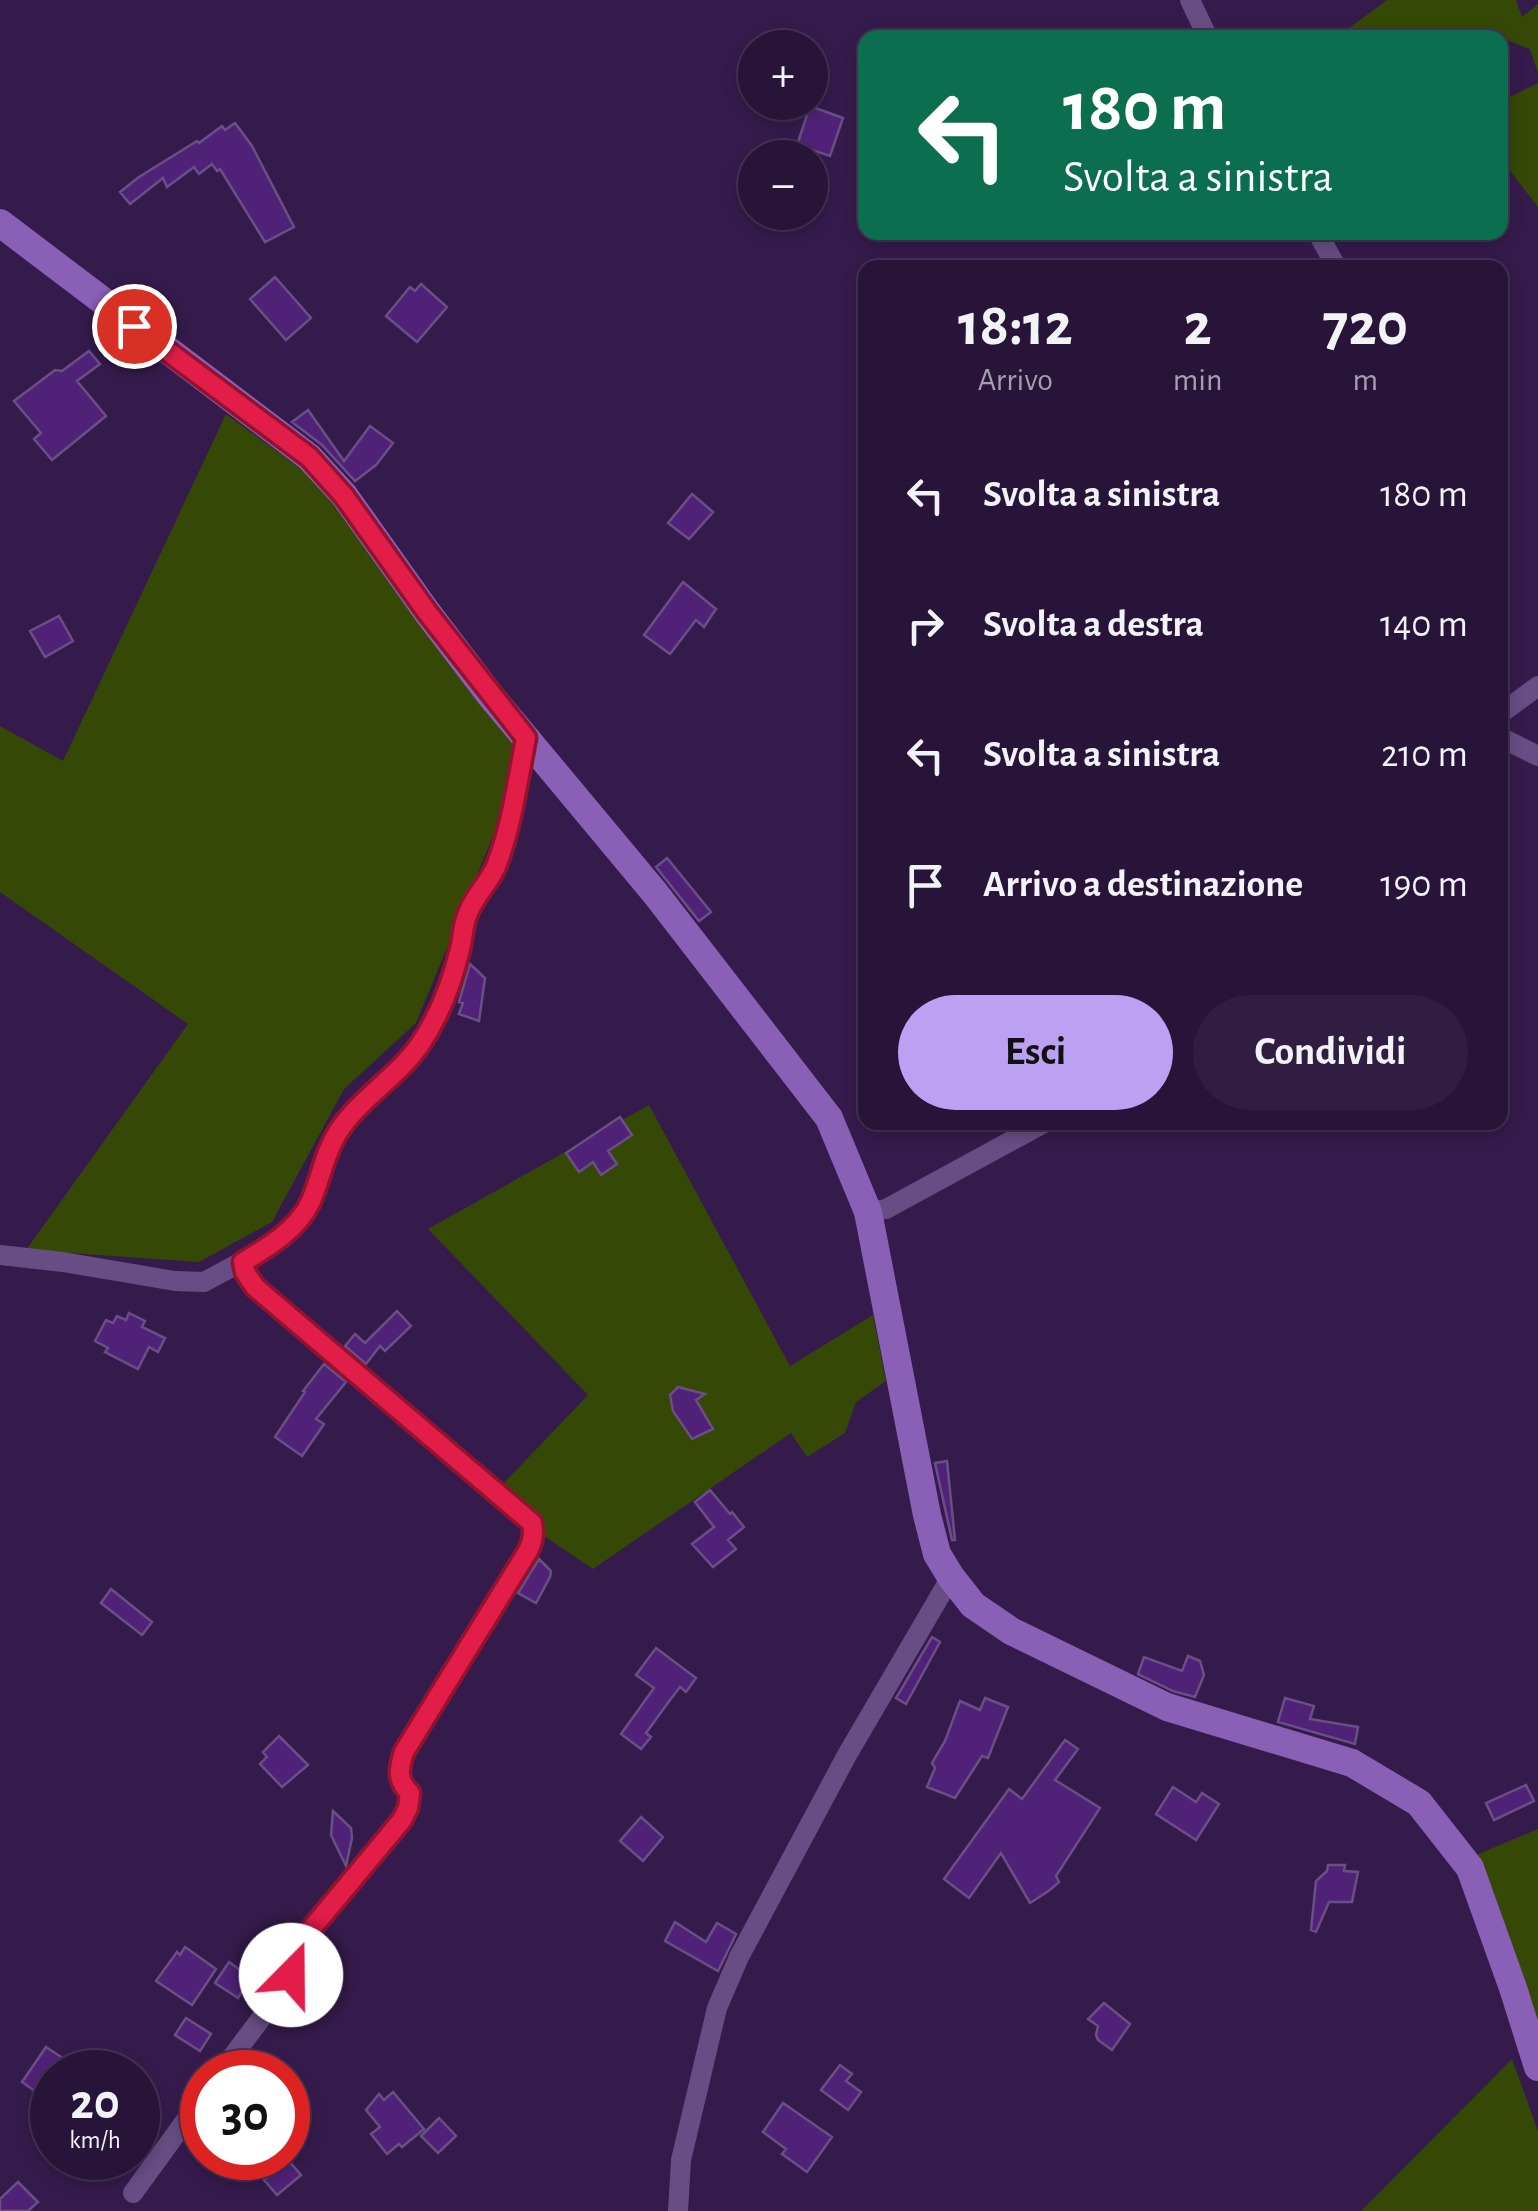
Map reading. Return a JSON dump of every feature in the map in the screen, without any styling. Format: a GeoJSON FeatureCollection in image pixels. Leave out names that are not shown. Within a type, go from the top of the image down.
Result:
{"type":"FeatureCollection","features":[{"type":"Feature","properties":{"kind":"main road"},"geometry":{"type":"LineString","coordinates":[[0,223],[309,457],[344,496],[427,612],[654,893],[828,1118],[868,1212],[937,1554],[973,1605],[1010,1632],[1150,1699],[1352,1763],[1418,1803],[1470,1868],[1538,2067]]}},
{"type":"Feature","properties":{"kind":"street"},"geometry":{"type":"LineString","coordinates":[[1190,0],[1204,30]]}},
{"type":"Feature","properties":{"kind":"street"},"geometry":{"type":"LineString","coordinates":[[1508,708],[1538,686]]}},
{"type":"Feature","properties":{"kind":"street"},"geometry":{"type":"LineString","coordinates":[[0,1255],[204,1282],[270,1246],[309,1207],[327,1154],[348,1118],[418,1048],[444,1003],[474,897],[496,867],[526,738]]}},
{"type":"Feature","properties":{"kind":"street"},"geometry":{"type":"LineString","coordinates":[[1508,740],[1538,756]]}},
{"type":"Feature","properties":{"kind":"street"},"geometry":{"type":"LineString","coordinates":[[868,1212],[886,1209],[1031,1130]]}},
{"type":"Feature","properties":{"kind":"street"},"geometry":{"type":"LineString","coordinates":[[237,2050],[286,1991],[292,1952],[402,1820],[410,1793],[398,1774],[404,1752],[528,1551],[534,1532],[532,1523],[255,1287],[243,1262]]}},
{"type":"Feature","properties":{"kind":"street"},"geometry":{"type":"LineString","coordinates":[[678,2211],[681,2160],[717,2008],[739,1957],[847,1756],[951,1577]]}},
{"type":"Feature","properties":{"kind":"street"},"geometry":{"type":"LineString","coordinates":[[133,2193],[180,2128]]}},
{"type":"Feature","properties":{"kind":"green space"},"geometry":{"type":"Polygon","coordinates":[[[1387,0],[1516,0],[1522,17],[1538,4],[1538,73],[1530,49],[1508,41],[1508,30],[1346,30],[1387,0]]]}},
{"type":"Feature","properties":{"kind":"green space"},"geometry":{"type":"Polygon","coordinates":[[[1538,83],[1538,207],[1508,168],[1508,98],[1538,83]]]}},
{"type":"Feature","properties":{"kind":"green space"},"geometry":{"type":"Polygon","coordinates":[[[226,414],[319,482],[515,747],[500,819],[416,1023],[344,1089],[272,1222],[199,1262],[26,1250],[188,1024],[0,892],[0,726],[63,761],[226,414]]]}},
{"type":"Feature","properties":{"kind":"green space"},"geometry":{"type":"Polygon","coordinates":[[[649,1105],[790,1366],[873,1315],[886,1381],[856,1402],[845,1433],[807,1457],[791,1433],[593,1569],[535,1530],[500,1487],[588,1395],[428,1229],[649,1105]]]}},
{"type":"Feature","properties":{"kind":"green space"},"geometry":{"type":"Polygon","coordinates":[[[1538,1829],[1538,2056],[1469,1858],[1538,1829]]]}},
{"type":"Feature","properties":{"kind":"green space"},"geometry":{"type":"Polygon","coordinates":[[[1512,2059],[1538,2131],[1538,2211],[1361,2211],[1512,2059]]]}},
{"type":"Feature","properties":{"kind":"building"},"geometry":{"type":"Polygon","coordinates":[[[828,113],[843,118],[830,156],[828,140],[799,140],[805,120],[828,120],[828,113]]]}},
{"type":"Feature","properties":{"kind":"building"},"geometry":{"type":"Polygon","coordinates":[[[235,123],[252,146],[294,227],[265,242],[220,169],[217,171],[212,164],[199,174],[194,167],[167,187],[163,178],[130,204],[120,192],[222,126],[225,130],[235,123]]]}},
{"type":"Feature","properties":{"kind":"building"},"geometry":{"type":"Polygon","coordinates":[[[275,277],[311,318],[286,340],[250,299],[275,277]]]}},
{"type":"Feature","properties":{"kind":"building"},"geometry":{"type":"Polygon","coordinates":[[[421,284],[447,307],[417,342],[386,316],[410,287],[415,291],[421,284]]]}},
{"type":"Feature","properties":{"kind":"building"},"geometry":{"type":"Polygon","coordinates":[[[89,351],[100,364],[77,381],[106,416],[52,460],[34,439],[41,433],[14,401],[55,370],[62,371],[89,351]]]}},
{"type":"Feature","properties":{"kind":"building"},"geometry":{"type":"Polygon","coordinates":[[[308,410],[344,461],[370,426],[393,443],[376,465],[355,481],[322,445],[292,422],[308,410]]]}},
{"type":"Feature","properties":{"kind":"building"},"geometry":{"type":"Polygon","coordinates":[[[692,494],[713,512],[689,539],[668,523],[692,494]]]}},
{"type":"Feature","properties":{"kind":"building"},"geometry":{"type":"Polygon","coordinates":[[[683,582],[716,609],[704,627],[696,620],[670,654],[644,635],[683,582]]]}},
{"type":"Feature","properties":{"kind":"building"},"geometry":{"type":"Polygon","coordinates":[[[59,616],[73,641],[45,657],[30,631],[59,616]]]}},
{"type":"Feature","properties":{"kind":"building"},"geometry":{"type":"Polygon","coordinates":[[[667,858],[711,912],[699,921],[656,867],[667,858]]]}},
{"type":"Feature","properties":{"kind":"building"},"geometry":{"type":"Polygon","coordinates":[[[470,964],[485,978],[479,1021],[459,1014],[470,964]]]}},
{"type":"Feature","properties":{"kind":"building"},"geometry":{"type":"Polygon","coordinates":[[[620,1117],[632,1135],[608,1151],[617,1164],[601,1175],[593,1162],[579,1172],[566,1153],[620,1117]]]}},
{"type":"Feature","properties":{"kind":"building"},"geometry":{"type":"Polygon","coordinates":[[[397,1311],[411,1326],[385,1351],[380,1346],[366,1364],[345,1346],[355,1334],[365,1343],[397,1311]]]}},
{"type":"Feature","properties":{"kind":"building"},"geometry":{"type":"Polygon","coordinates":[[[129,1313],[145,1321],[142,1327],[165,1338],[158,1352],[149,1347],[138,1369],[105,1352],[108,1348],[95,1341],[106,1320],[113,1323],[117,1316],[126,1320],[129,1313]]]}},
{"type":"Feature","properties":{"kind":"building"},"geometry":{"type":"Polygon","coordinates":[[[324,1364],[346,1382],[316,1419],[324,1424],[302,1456],[275,1437],[324,1364]]]}},
{"type":"Feature","properties":{"kind":"building"},"geometry":{"type":"Polygon","coordinates":[[[678,1387],[705,1394],[696,1400],[713,1429],[692,1439],[673,1411],[670,1395],[678,1387]]]}},
{"type":"Feature","properties":{"kind":"building"},"geometry":{"type":"Polygon","coordinates":[[[947,1461],[955,1540],[935,1463],[947,1461]]]}},
{"type":"Feature","properties":{"kind":"building"},"geometry":{"type":"Polygon","coordinates":[[[710,1490],[744,1527],[728,1540],[736,1549],[713,1567],[692,1544],[714,1527],[695,1502],[710,1490]]]}},
{"type":"Feature","properties":{"kind":"building"},"geometry":{"type":"Polygon","coordinates":[[[539,1559],[551,1571],[536,1603],[518,1593],[539,1559]]]}},
{"type":"Feature","properties":{"kind":"building"},"geometry":{"type":"Polygon","coordinates":[[[111,1589],[152,1622],[142,1635],[101,1603],[111,1589]]]}},
{"type":"Feature","properties":{"kind":"building"},"geometry":{"type":"Polygon","coordinates":[[[932,1637],[940,1642],[906,1704],[896,1698],[932,1637]]]}},
{"type":"Feature","properties":{"kind":"building"},"geometry":{"type":"Polygon","coordinates":[[[656,1648],[696,1678],[686,1692],[680,1687],[646,1733],[651,1737],[641,1749],[621,1734],[654,1688],[636,1675],[656,1648]]]}},
{"type":"Feature","properties":{"kind":"building"},"geometry":{"type":"Polygon","coordinates":[[[1188,1656],[1200,1661],[1204,1675],[1195,1697],[1138,1674],[1144,1657],[1182,1671],[1188,1656]]]}},
{"type":"Feature","properties":{"kind":"building"},"geometry":{"type":"Polygon","coordinates":[[[985,1698],[1008,1707],[988,1758],[982,1756],[955,1798],[927,1787],[935,1768],[932,1763],[960,1701],[980,1710],[985,1698]]]}},
{"type":"Feature","properties":{"kind":"building"},"geometry":{"type":"Polygon","coordinates":[[[1285,1698],[1314,1706],[1310,1719],[1358,1727],[1355,1744],[1278,1722],[1285,1698]]]}},
{"type":"Feature","properties":{"kind":"building"},"geometry":{"type":"Polygon","coordinates":[[[279,1736],[308,1765],[282,1787],[260,1764],[267,1757],[263,1752],[279,1736]]]}},
{"type":"Feature","properties":{"kind":"building"},"geometry":{"type":"Polygon","coordinates":[[[1065,1740],[1078,1749],[1055,1780],[1100,1808],[1056,1876],[1059,1882],[1030,1903],[1001,1853],[969,1898],[944,1879],[1009,1789],[1022,1799],[1065,1740]]]}},
{"type":"Feature","properties":{"kind":"building"},"geometry":{"type":"Polygon","coordinates":[[[1526,1785],[1534,1801],[1494,1820],[1486,1803],[1526,1785]]]}},
{"type":"Feature","properties":{"kind":"building"},"geometry":{"type":"Polygon","coordinates":[[[1173,1787],[1196,1802],[1202,1793],[1219,1804],[1196,1840],[1156,1814],[1173,1787]]]}},
{"type":"Feature","properties":{"kind":"building"},"geometry":{"type":"Polygon","coordinates":[[[333,1811],[351,1828],[346,1866],[331,1835],[333,1811]]]}},
{"type":"Feature","properties":{"kind":"building"},"geometry":{"type":"Polygon","coordinates":[[[641,1817],[663,1837],[643,1861],[620,1841],[641,1817]]]}},
{"type":"Feature","properties":{"kind":"building"},"geometry":{"type":"Polygon","coordinates":[[[1328,1865],[1345,1865],[1344,1871],[1358,1872],[1352,1902],[1329,1902],[1316,1932],[1311,1930],[1316,1881],[1328,1865]]]}},
{"type":"Feature","properties":{"kind":"building"},"geometry":{"type":"Polygon","coordinates":[[[675,1922],[706,1942],[717,1923],[736,1934],[718,1971],[665,1941],[675,1922]]]}},
{"type":"Feature","properties":{"kind":"building"},"geometry":{"type":"Polygon","coordinates":[[[185,1947],[216,1969],[192,2005],[156,1981],[185,1947]]]}},
{"type":"Feature","properties":{"kind":"building"},"geometry":{"type":"Polygon","coordinates":[[[229,1962],[247,1975],[257,1973],[274,1982],[258,2000],[244,1988],[238,1998],[215,1983],[229,1962]]]}},
{"type":"Feature","properties":{"kind":"building"},"geometry":{"type":"Polygon","coordinates":[[[1104,2003],[1130,2024],[1112,2050],[1098,2040],[1098,2026],[1088,2019],[1104,2003]]]}},
{"type":"Feature","properties":{"kind":"building"},"geometry":{"type":"Polygon","coordinates":[[[186,2018],[211,2034],[201,2050],[175,2035],[186,2018]]]}},
{"type":"Feature","properties":{"kind":"building"},"geometry":{"type":"Polygon","coordinates":[[[840,2065],[852,2074],[846,2081],[861,2092],[848,2110],[821,2090],[840,2065]]]}},
{"type":"Feature","properties":{"kind":"building"},"geometry":{"type":"Polygon","coordinates":[[[30,2070],[30,2088],[22,2082],[30,2070]]]}},
{"type":"Feature","properties":{"kind":"building"},"geometry":{"type":"Polygon","coordinates":[[[393,2092],[424,2129],[387,2154],[371,2134],[380,2127],[366,2110],[379,2094],[384,2100],[393,2092]]]}},
{"type":"Feature","properties":{"kind":"building"},"geometry":{"type":"Polygon","coordinates":[[[783,2103],[832,2137],[807,2172],[782,2154],[786,2149],[763,2132],[783,2103]]]}},
{"type":"Feature","properties":{"kind":"building"},"geometry":{"type":"Polygon","coordinates":[[[439,2118],[456,2136],[438,2153],[421,2136],[439,2118]]]}},
{"type":"Feature","properties":{"kind":"building"},"geometry":{"type":"Polygon","coordinates":[[[264,2180],[295,2180],[277,2195],[264,2180]]]}},
{"type":"Feature","properties":{"kind":"building"},"geometry":{"type":"Polygon","coordinates":[[[18,2182],[38,2202],[28,2211],[0,2211],[0,2199],[18,2182]]]}},
{"type":"Feature","properties":{"kind":"route"},"geometry":{"type":"LineString","coordinates":[[134,326],[309,457],[344,496],[427,612],[526,738],[496,867],[474,897],[444,1003],[433,1024],[418,1048],[348,1118],[327,1154],[309,1207],[270,1246],[243,1262],[255,1287],[532,1523],[534,1532],[528,1551],[404,1752],[398,1774],[410,1793],[410,1801],[402,1820],[292,1952],[291,1975]]}}]}
